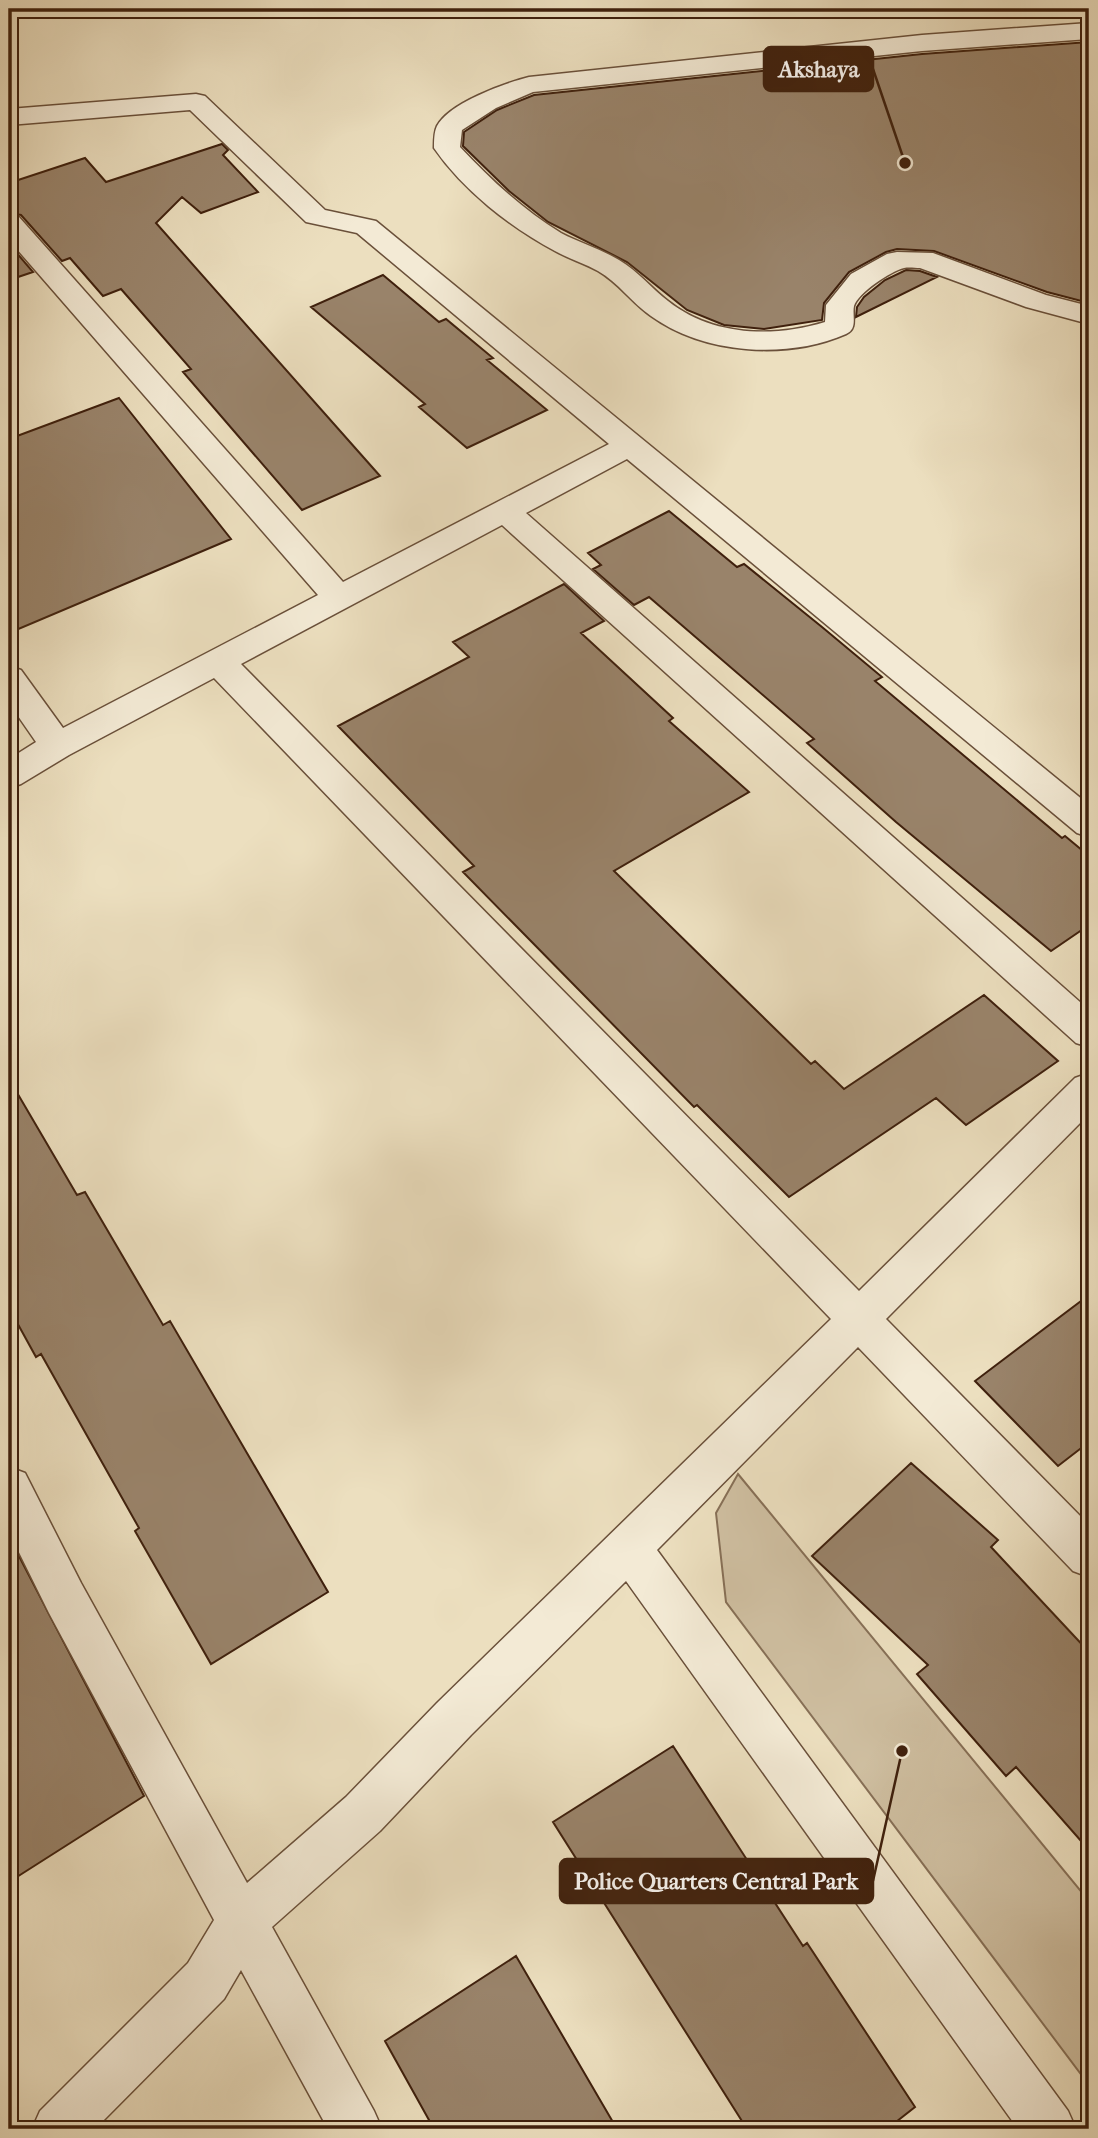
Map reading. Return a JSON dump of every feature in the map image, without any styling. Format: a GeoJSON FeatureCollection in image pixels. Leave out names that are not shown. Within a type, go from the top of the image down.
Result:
{"type":"FeatureCollection","features":[{"type":"Feature","properties":{"kind":"street"},"geometry":{"type":"LineString","coordinates":[[1089,31],[922,43],[529,85],[490,98],[465,113],[449,128],[447,148],[469,173],[522,217],[565,246],[607,265],[635,284],[663,312],[693,327],[728,339],[770,341],[821,334],[839,327],[840,305],[861,280],[897,260],[923,258],[1036,301],[1089,315]]}},
{"type":"Feature","properties":{"kind":"street"},"geometry":{"type":"LineString","coordinates":[[9,117],[196,102],[316,216],[366,227],[1089,824]]}},
{"type":"Feature","properties":{"kind":"street"},"geometry":{"type":"LineString","coordinates":[[9,223],[340,598]]}},
{"type":"Feature","properties":{"kind":"street"},"geometry":{"type":"LineString","coordinates":[[9,775],[57,746],[630,445]]}},
{"type":"Feature","properties":{"kind":"street"},"geometry":{"type":"LineString","coordinates":[[505,511],[1089,1032]]}},
{"type":"Feature","properties":{"kind":"street"},"geometry":{"type":"LineString","coordinates":[[218,661],[1089,1556]]}},
{"type":"Feature","properties":{"kind":"street"},"geometry":{"type":"LineString","coordinates":[[9,678],[57,746]]}},
{"type":"Feature","properties":{"kind":"street"},"geometry":{"type":"LineString","coordinates":[[58,2129],[206,1981],[242,1921],[363,1814],[454,1719],[1089,1089]]}},
{"type":"Feature","properties":{"kind":"street"},"geometry":{"type":"LineString","coordinates":[[9,1488],[65,1598],[356,2129]]}},
{"type":"Feature","properties":{"kind":"street"},"geometry":{"type":"LineString","coordinates":[[629,1548],[1050,2129]]}},
{"type":"Feature","properties":{"kind":"shaded area"},"geometry":{"type":"Polygon","coordinates":[[[738,1474],[1089,1901],[1089,2085],[726,1602],[716,1513],[738,1474]]]}},
{"type":"Feature","properties":{"kind":"building"},"geometry":{"type":"Polygon","coordinates":[[[1089,42],[1089,303],[1047,292],[934,251],[897,249],[849,272],[824,303],[822,320],[764,329],[724,325],[687,310],[627,262],[548,222],[509,191],[463,146],[464,132],[497,110],[534,95],[922,54],[1089,42]]]}},
{"type":"Feature","properties":{"kind":"building"},"geometry":{"type":"Polygon","coordinates":[[[222,144],[228,150],[223,155],[258,192],[201,213],[182,197],[156,223],[380,476],[302,510],[183,372],[191,369],[121,289],[103,296],[70,258],[62,261],[21,215],[9,213],[9,183],[85,158],[106,182],[222,144]]]}},
{"type":"Feature","properties":{"kind":"building"},"geometry":{"type":"Polygon","coordinates":[[[9,244],[33,272],[9,280],[9,244]]]}},
{"type":"Feature","properties":{"kind":"building"},"geometry":{"type":"Polygon","coordinates":[[[906,270],[920,271],[937,277],[856,317],[857,307],[864,297],[885,280],[906,270]]]}},
{"type":"Feature","properties":{"kind":"building"},"geometry":{"type":"Polygon","coordinates":[[[383,275],[439,322],[446,319],[493,358],[487,360],[547,410],[467,448],[419,407],[425,404],[311,307],[383,275]]]}},
{"type":"Feature","properties":{"kind":"building"},"geometry":{"type":"Polygon","coordinates":[[[119,398],[231,539],[9,633],[9,439],[119,398]]]}},
{"type":"Feature","properties":{"kind":"building"},"geometry":{"type":"Polygon","coordinates":[[[669,511],[737,567],[744,564],[822,627],[882,677],[875,681],[1062,838],[1065,836],[1089,856],[1089,925],[1051,951],[896,822],[807,743],[814,739],[649,597],[634,605],[593,569],[601,565],[588,553],[669,511]]]}},
{"type":"Feature","properties":{"kind":"building"},"geometry":{"type":"Polygon","coordinates":[[[564,584],[604,621],[581,633],[673,718],[669,721],[749,792],[614,871],[811,1064],[815,1061],[844,1089],[984,995],[1058,1061],[966,1125],[936,1098],[789,1197],[697,1105],[694,1107],[463,872],[474,866],[338,726],[469,657],[453,642],[564,584]]]}},
{"type":"Feature","properties":{"kind":"building"},"geometry":{"type":"Polygon","coordinates":[[[9,1079],[77,1195],[85,1192],[163,1325],[170,1321],[328,1592],[211,1664],[135,1531],[139,1528],[41,1354],[36,1357],[9,1308],[9,1079]]]}},
{"type":"Feature","properties":{"kind":"building"},"geometry":{"type":"Polygon","coordinates":[[[1089,1295],[1089,1442],[1058,1466],[975,1381],[1089,1295]]]}},
{"type":"Feature","properties":{"kind":"building"},"geometry":{"type":"Polygon","coordinates":[[[911,1463],[998,1540],[991,1547],[1089,1652],[1089,1850],[1016,1767],[1006,1776],[917,1674],[928,1665],[812,1556],[911,1463]]]}},
{"type":"Feature","properties":{"kind":"building"},"geometry":{"type":"Polygon","coordinates":[[[9,1537],[144,1796],[9,1882],[9,1537]]]}},
{"type":"Feature","properties":{"kind":"building"},"geometry":{"type":"Polygon","coordinates":[[[673,1746],[803,1946],[807,1943],[915,2107],[887,2129],[747,2129],[553,1822],[673,1746]]]}},
{"type":"Feature","properties":{"kind":"building"},"geometry":{"type":"Polygon","coordinates":[[[516,1956],[617,2129],[434,2129],[385,2041],[516,1956]]]}},
{"type":"Feature","properties":{"kind":"place","name":"Akshaya"},"geometry":{"type":"Point","coordinates":[905,163]}},
{"type":"Feature","properties":{"kind":"place","name":"Police Quarters Central Park"},"geometry":{"type":"Point","coordinates":[902,1751]}}]}
